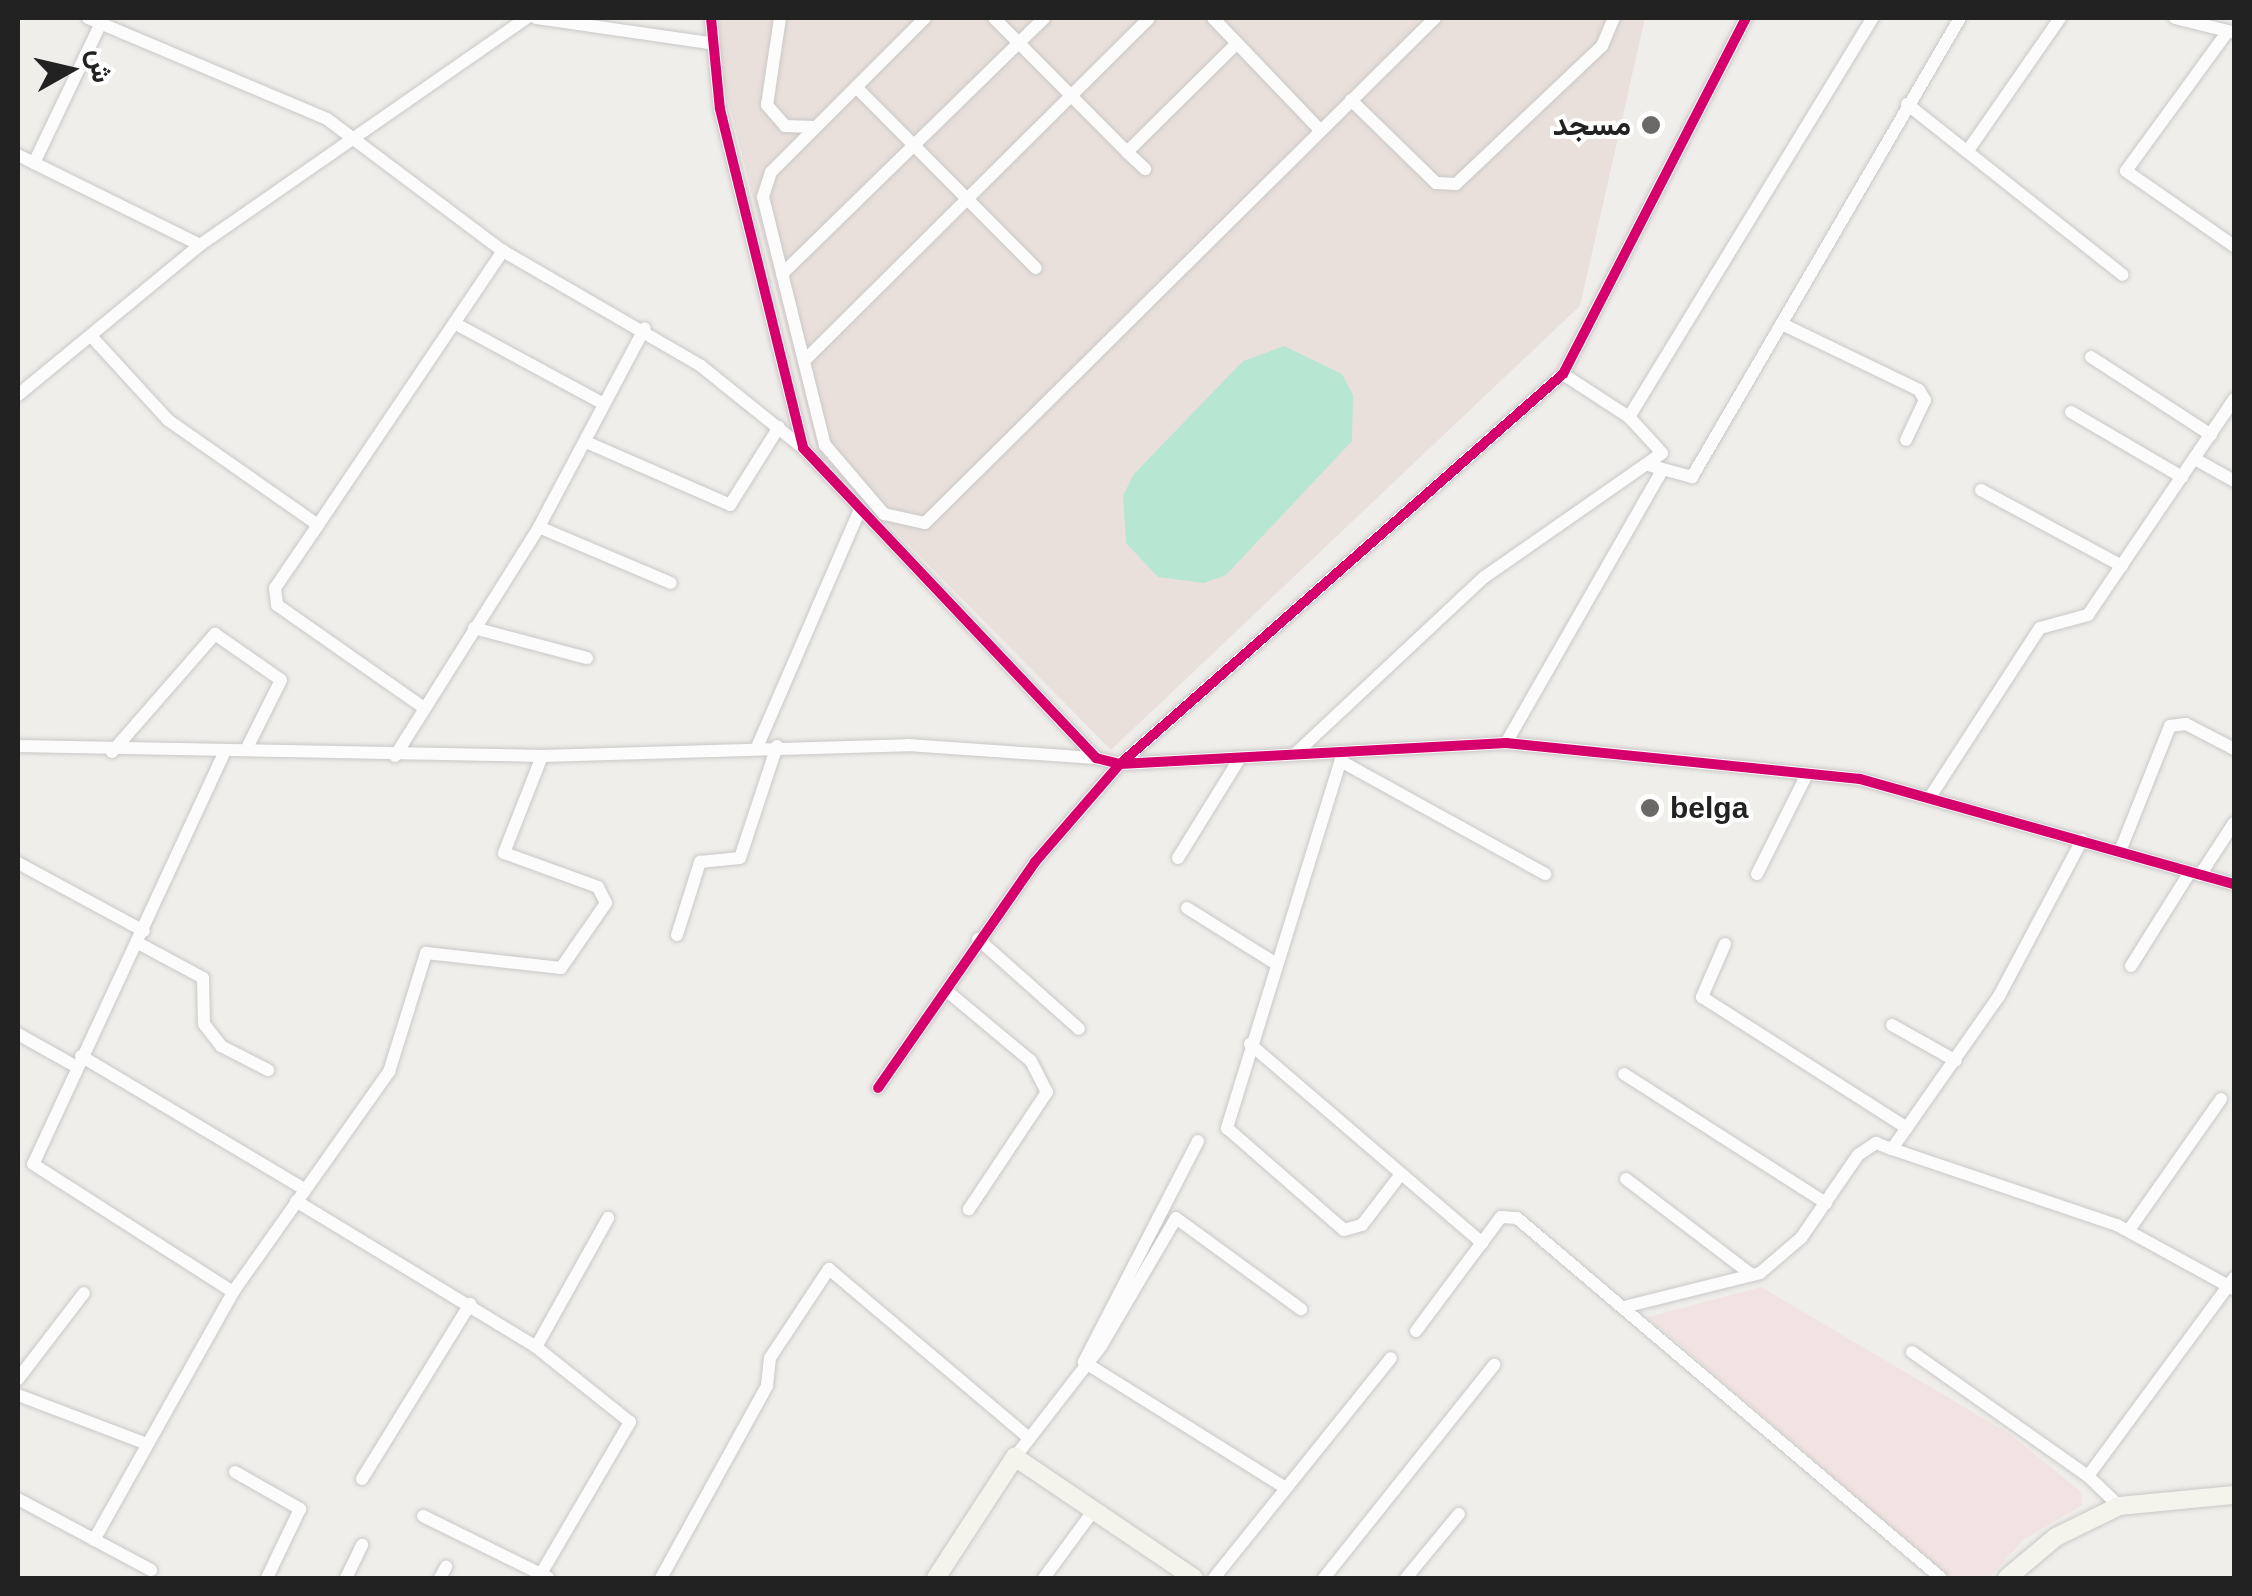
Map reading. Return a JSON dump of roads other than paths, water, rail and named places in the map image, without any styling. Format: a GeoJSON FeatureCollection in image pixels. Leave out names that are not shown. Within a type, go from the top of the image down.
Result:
{"type":"FeatureCollection","features":[{"type":"Feature","properties":{"kind":"street"},"geometry":{"type":"LineString","coordinates":[[18,395],[200,245],[357,141],[527,18]]}},
{"type":"Feature","properties":{"kind":"street"},"geometry":{"type":"LineString","coordinates":[[536,18],[710,43]]}},
{"type":"Feature","properties":{"kind":"street"},"geometry":{"type":"LineString","coordinates":[[711,18],[710,43],[803,448]]}},
{"type":"Feature","properties":{"kind":"street"},"geometry":{"type":"LineString","coordinates":[[780,18],[765,91],[784,126],[783,159]]}},
{"type":"Feature","properties":{"kind":"street"},"geometry":{"type":"LineString","coordinates":[[926,18],[783,159],[763,197],[825,445],[884,514],[925,524],[1435,18]]}},
{"type":"Feature","properties":{"kind":"street"},"geometry":{"type":"LineString","coordinates":[[994,18],[1145,169]]}},
{"type":"Feature","properties":{"kind":"street"},"geometry":{"type":"LineString","coordinates":[[782,274],[1044,18]]}},
{"type":"Feature","properties":{"kind":"street"},"geometry":{"type":"LineString","coordinates":[[804,362],[1149,18]]}},
{"type":"Feature","properties":{"kind":"street"},"geometry":{"type":"LineString","coordinates":[[1213,18],[1320,131]]}},
{"type":"Feature","properties":{"kind":"street"},"geometry":{"type":"LineString","coordinates":[[1351,100],[1436,183],[1456,184],[1602,46],[1614,18]]}},
{"type":"Feature","properties":{"kind":"street"},"geometry":{"type":"LineString","coordinates":[[878,1088],[978,940],[1120,764],[1563,374],[1746,18]]}},
{"type":"Feature","properties":{"kind":"street"},"geometry":{"type":"LineString","coordinates":[[1628,417],[1873,18]]}},
{"type":"Feature","properties":{"kind":"street"},"geometry":{"type":"LineString","coordinates":[[1648,465],[1662,472],[1692,477],[1960,18]]}},
{"type":"Feature","properties":{"kind":"street"},"geometry":{"type":"LineString","coordinates":[[1969,149],[2060,18]]}},
{"type":"Feature","properties":{"kind":"street"},"geometry":{"type":"LineString","coordinates":[[2176,18],[2231,31],[2126,171],[2234,246]]}},
{"type":"Feature","properties":{"kind":"street"},"geometry":{"type":"LineString","coordinates":[[34,164],[94,20],[293,101],[357,141],[503,251],[644,328],[779,427],[1096,758]]}},
{"type":"Feature","properties":{"kind":"street"},"geometry":{"type":"LineString","coordinates":[[1127,152],[1237,43]]}},
{"type":"Feature","properties":{"kind":"street"},"geometry":{"type":"LineString","coordinates":[[856,87],[1036,268]]}},
{"type":"Feature","properties":{"kind":"street"},"geometry":{"type":"LineString","coordinates":[[1907,104],[1969,149],[2123,276]]}},
{"type":"Feature","properties":{"kind":"street"},"geometry":{"type":"LineString","coordinates":[[784,126],[816,127]]}},
{"type":"Feature","properties":{"kind":"street"},"geometry":{"type":"LineString","coordinates":[[18,155],[200,245]]}},
{"type":"Feature","properties":{"kind":"street"},"geometry":{"type":"LineString","coordinates":[[424,708],[277,605],[275,588],[503,251]]}},
{"type":"Feature","properties":{"kind":"street"},"geometry":{"type":"LineString","coordinates":[[456,324],[604,404]]}},
{"type":"Feature","properties":{"kind":"street"},"geometry":{"type":"LineString","coordinates":[[1782,324],[1919,390],[1925,400],[1906,440]]}},
{"type":"Feature","properties":{"kind":"street"},"geometry":{"type":"LineString","coordinates":[[395,756],[539,527],[644,328]]}},
{"type":"Feature","properties":{"kind":"street"},"geometry":{"type":"LineString","coordinates":[[91,336],[207,452],[318,525]]}},
{"type":"Feature","properties":{"kind":"street"},"geometry":{"type":"LineString","coordinates":[[2091,357],[2211,435]]}},
{"type":"Feature","properties":{"kind":"street"},"geometry":{"type":"LineString","coordinates":[[1295,754],[1483,578],[1648,465],[1661,443],[1563,374]]}},
{"type":"Feature","properties":{"kind":"street"},"geometry":{"type":"LineString","coordinates":[[1932,794],[2040,628],[2084,620],[2234,400]]}},
{"type":"Feature","properties":{"kind":"street"},"geometry":{"type":"LineString","coordinates":[[2070,412],[2182,477]]}},
{"type":"Feature","properties":{"kind":"street"},"geometry":{"type":"LineString","coordinates":[[586,442],[730,505],[779,427]]}},
{"type":"Feature","properties":{"kind":"street"},"geometry":{"type":"LineString","coordinates":[[2195,459],[2234,481]]}},
{"type":"Feature","properties":{"kind":"street"},"geometry":{"type":"LineString","coordinates":[[1506,743],[1662,472]]}},
{"type":"Feature","properties":{"kind":"street"},"geometry":{"type":"LineString","coordinates":[[1981,490],[2122,566]]}},
{"type":"Feature","properties":{"kind":"street"},"geometry":{"type":"LineString","coordinates":[[758,745],[860,508]]}},
{"type":"Feature","properties":{"kind":"street"},"geometry":{"type":"LineString","coordinates":[[539,527],[671,583]]}},
{"type":"Feature","properties":{"kind":"street"},"geometry":{"type":"LineString","coordinates":[[474,628],[587,658]]}},
{"type":"Feature","properties":{"kind":"street"},"geometry":{"type":"LineString","coordinates":[[112,752],[216,634],[281,680],[246,750]]}},
{"type":"Feature","properties":{"kind":"street"},"geometry":{"type":"LineString","coordinates":[[2120,851],[2170,726],[2186,724],[2234,750]]}},
{"type":"Feature","properties":{"kind":"street"},"geometry":{"type":"LineString","coordinates":[[18,746],[112,752],[246,750],[542,756],[758,745],[1096,758],[1120,764],[1295,754],[1343,758],[1506,743],[1807,774],[1932,794],[2234,884]]}},
{"type":"Feature","properties":{"kind":"street"},"geometry":{"type":"LineString","coordinates":[[677,935],[700,862],[740,858],[777,746]]}},
{"type":"Feature","properties":{"kind":"street"},"geometry":{"type":"LineString","coordinates":[[225,751],[141,937],[79,1061],[34,1170],[234,1292]]}},
{"type":"Feature","properties":{"kind":"street"},"geometry":{"type":"LineString","coordinates":[[94,1540],[234,1292],[388,1072],[426,953],[561,968],[606,904],[598,888],[504,853],[542,756]]}},
{"type":"Feature","properties":{"kind":"street"},"geometry":{"type":"LineString","coordinates":[[1178,858],[1240,758]]}},
{"type":"Feature","properties":{"kind":"street"},"geometry":{"type":"LineString","coordinates":[[1343,758],[1545,874]]}},
{"type":"Feature","properties":{"kind":"street"},"geometry":{"type":"LineString","coordinates":[[1343,758],[1272,962],[1229,1108],[1231,1134],[1351,1231],[1401,1174]]}},
{"type":"Feature","properties":{"kind":"street"},"geometry":{"type":"LineString","coordinates":[[1757,874],[1807,774]]}},
{"type":"Feature","properties":{"kind":"street"},"geometry":{"type":"LineString","coordinates":[[2131,966],[2234,823]]}},
{"type":"Feature","properties":{"kind":"street"},"geometry":{"type":"LineString","coordinates":[[1892,1149],[1956,1061],[2031,944],[2082,840]]}},
{"type":"Feature","properties":{"kind":"street"},"geometry":{"type":"LineString","coordinates":[[18,864],[203,978],[204,1024],[221,1046],[268,1070]]}},
{"type":"Feature","properties":{"kind":"street"},"geometry":{"type":"LineString","coordinates":[[1187,908],[1272,962]]}},
{"type":"Feature","properties":{"kind":"street"},"geometry":{"type":"LineString","coordinates":[[978,940],[1079,1030]]}},
{"type":"Feature","properties":{"kind":"street"},"geometry":{"type":"LineString","coordinates":[[1725,944],[1702,997],[1907,1128]]}},
{"type":"Feature","properties":{"kind":"street"},"geometry":{"type":"LineString","coordinates":[[947,991],[1032,1061],[1047,1092],[970,1209]]}},
{"type":"Feature","properties":{"kind":"street"},"geometry":{"type":"LineString","coordinates":[[1892,1025],[1956,1061]]}},
{"type":"Feature","properties":{"kind":"street"},"geometry":{"type":"LineString","coordinates":[[18,1034],[79,1061],[300,1195],[536,1347],[623,1412],[630,1432],[545,1576],[423,1516]]}},
{"type":"Feature","properties":{"kind":"street"},"geometry":{"type":"LineString","coordinates":[[1250,1044],[1482,1243]]}},
{"type":"Feature","properties":{"kind":"street"},"geometry":{"type":"LineString","coordinates":[[1624,1074],[1826,1203]]}},
{"type":"Feature","properties":{"kind":"street"},"geometry":{"type":"LineString","coordinates":[[2129,1230],[2221,1099]]}},
{"type":"Feature","properties":{"kind":"street"},"geometry":{"type":"LineString","coordinates":[[1084,1362],[1198,1141]]}},
{"type":"Feature","properties":{"kind":"street"},"geometry":{"type":"LineString","coordinates":[[1628,1306],[1752,1275],[1783,1258],[1867,1148],[1892,1149],[2129,1230],[2233,1284],[2088,1476]]}},
{"type":"Feature","properties":{"kind":"street"},"geometry":{"type":"LineString","coordinates":[[1626,1179],[1752,1275]]}},
{"type":"Feature","properties":{"kind":"street"},"geometry":{"type":"LineString","coordinates":[[536,1347],[608,1218]]}},
{"type":"Feature","properties":{"kind":"street"},"geometry":{"type":"LineString","coordinates":[[936,1578],[1028,1437],[1084,1362],[1176,1218],[1301,1309]]}},
{"type":"Feature","properties":{"kind":"street"},"geometry":{"type":"LineString","coordinates":[[1416,1331],[1502,1218],[1517,1218],[1628,1306],[1941,1578]]}},
{"type":"Feature","properties":{"kind":"street"},"geometry":{"type":"LineString","coordinates":[[661,1578],[767,1386],[770,1358],[826,1270],[839,1270],[1028,1437]]}},
{"type":"Feature","properties":{"kind":"street"},"geometry":{"type":"LineString","coordinates":[[18,1378],[84,1293]]}},
{"type":"Feature","properties":{"kind":"street"},"geometry":{"type":"LineString","coordinates":[[362,1479],[470,1304]]}},
{"type":"Feature","properties":{"kind":"street"},"geometry":{"type":"LineString","coordinates":[[1912,1352],[2088,1476],[2119,1506]]}},
{"type":"Feature","properties":{"kind":"street"},"geometry":{"type":"LineString","coordinates":[[1214,1578],[1391,1358]]}},
{"type":"Feature","properties":{"kind":"street"},"geometry":{"type":"LineString","coordinates":[[1084,1362],[1286,1488]]}},
{"type":"Feature","properties":{"kind":"street"},"geometry":{"type":"LineString","coordinates":[[1324,1578],[1494,1365]]}},
{"type":"Feature","properties":{"kind":"street"},"geometry":{"type":"LineString","coordinates":[[18,1395],[147,1444]]}},
{"type":"Feature","properties":{"kind":"street"},"geometry":{"type":"LineString","coordinates":[[1016,1457],[1192,1578]]}},
{"type":"Feature","properties":{"kind":"street"},"geometry":{"type":"LineString","coordinates":[[235,1472],[300,1509],[267,1578]]}},
{"type":"Feature","properties":{"kind":"street"},"geometry":{"type":"LineString","coordinates":[[2014,1576],[2056,1537],[2119,1506],[2234,1495]]}},
{"type":"Feature","properties":{"kind":"street"},"geometry":{"type":"LineString","coordinates":[[18,1499],[152,1570]]}},
{"type":"Feature","properties":{"kind":"street"},"geometry":{"type":"LineString","coordinates":[[1044,1578],[1094,1510]]}},
{"type":"Feature","properties":{"kind":"street"},"geometry":{"type":"LineString","coordinates":[[1406,1578],[1459,1514]]}},
{"type":"Feature","properties":{"kind":"street"},"geometry":{"type":"LineString","coordinates":[[346,1578],[362,1545]]}},
{"type":"Feature","properties":{"kind":"place","name":"مسجد"},"geometry":{"type":"Point","coordinates":[1651,125]}},
{"type":"Feature","properties":{"kind":"place","name":"belga"},"geometry":{"type":"Point","coordinates":[1650,808]}}]}
